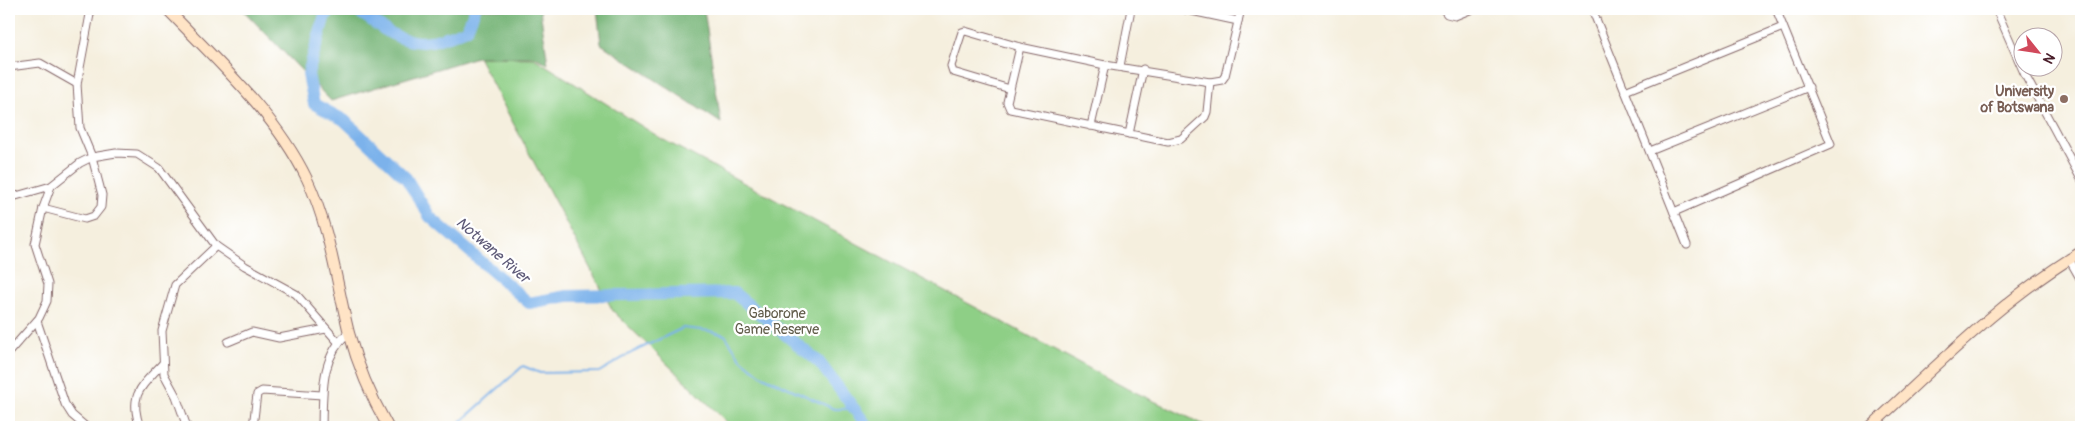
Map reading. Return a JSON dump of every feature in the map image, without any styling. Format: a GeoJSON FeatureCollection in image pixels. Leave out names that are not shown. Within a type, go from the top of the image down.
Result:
{"type":"FeatureCollection","features":[{"type":"Feature","properties":{"kind":"street"},"geometry":{"type":"LineString","coordinates":[[43,208],[85,219],[94,216],[98,212],[103,201],[92,157],[82,137],[76,84],[91,9]]}},
{"type":"Feature","properties":{"kind":"street"},"geometry":{"type":"LineString","coordinates":[[167,9],[238,84],[286,142],[307,179],[333,257],[349,332],[369,392],[388,427]]}},
{"type":"Feature","properties":{"kind":"street"},"geometry":{"type":"LineString","coordinates":[[1120,66],[1131,9]]}},
{"type":"Feature","properties":{"kind":"street"},"geometry":{"type":"LineString","coordinates":[[1182,9],[1238,21]]}},
{"type":"Feature","properties":{"kind":"street"},"geometry":{"type":"LineString","coordinates":[[1010,89],[955,73],[951,66],[960,35],[963,32],[1020,47],[1105,65],[1143,69],[1210,82],[1222,80],[1225,76],[1241,9]]}},
{"type":"Feature","properties":{"kind":"street"},"geometry":{"type":"LineString","coordinates":[[1443,9],[1447,14],[1455,16],[1472,9]]}},
{"type":"Feature","properties":{"kind":"street"},"geometry":{"type":"LineString","coordinates":[[1592,9],[1687,245]]}},
{"type":"Feature","properties":{"kind":"street"},"geometry":{"type":"LineString","coordinates":[[1674,212],[1832,144],[1776,9]]}},
{"type":"Feature","properties":{"kind":"street"},"geometry":{"type":"LineString","coordinates":[[1996,9],[2025,75],[2081,179]]}},
{"type":"Feature","properties":{"kind":"street"},"geometry":{"type":"LineString","coordinates":[[1625,91],[1783,28]]}},
{"type":"Feature","properties":{"kind":"street"},"geometry":{"type":"LineString","coordinates":[[1020,47],[1007,102],[1010,109],[1168,142],[1180,139],[1201,121],[1207,112],[1210,82]]}},
{"type":"Feature","properties":{"kind":"street"},"geometry":{"type":"LineString","coordinates":[[9,67],[40,63],[76,84]]}},
{"type":"Feature","properties":{"kind":"street"},"geometry":{"type":"LineString","coordinates":[[1092,126],[1105,65]]}},
{"type":"Feature","properties":{"kind":"street"},"geometry":{"type":"LineString","coordinates":[[1129,134],[1143,69]]}},
{"type":"Feature","properties":{"kind":"street"},"geometry":{"type":"LineString","coordinates":[[1650,151],[1809,87]]}},
{"type":"Feature","properties":{"kind":"street"},"geometry":{"type":"LineString","coordinates":[[9,198],[51,186],[73,168],[92,157],[116,152],[132,153],[153,164],[163,173],[183,204],[216,246],[245,266],[296,294],[338,342]]}},
{"type":"Feature","properties":{"kind":"street"},"geometry":{"type":"LineString","coordinates":[[9,352],[37,321],[44,310],[48,292],[35,244],[43,208],[51,186]]}},
{"type":"Feature","properties":{"kind":"street"},"geometry":{"type":"LineString","coordinates":[[187,427],[176,396],[167,382],[163,362],[162,330],[171,293],[175,285],[216,246]]}},
{"type":"Feature","properties":{"kind":"street"},"geometry":{"type":"LineString","coordinates":[[1870,427],[1959,345],[2031,286],[2081,252]]}},
{"type":"Feature","properties":{"kind":"street"},"geometry":{"type":"LineString","coordinates":[[2069,260],[2081,280]]}},
{"type":"Feature","properties":{"kind":"street"},"geometry":{"type":"LineString","coordinates":[[37,321],[65,404],[72,415],[86,427]]}},
{"type":"Feature","properties":{"kind":"street"},"geometry":{"type":"LineString","coordinates":[[228,342],[252,332],[279,338],[326,329]]}},
{"type":"Feature","properties":{"kind":"street"},"geometry":{"type":"LineString","coordinates":[[322,427],[322,395],[326,368],[338,342],[349,332]]}},
{"type":"Feature","properties":{"kind":"street"},"geometry":{"type":"LineString","coordinates":[[140,427],[135,414],[136,397],[139,389],[163,362]]}},
{"type":"Feature","properties":{"kind":"street"},"geometry":{"type":"LineString","coordinates":[[253,427],[257,394],[262,391],[322,395]]}},
{"type":"Feature","properties":{"kind":"green space"},"geometry":{"type":"Polygon","coordinates":[[[242,9],[540,9],[548,64],[535,57],[477,57],[331,101],[242,9]]]}},
{"type":"Feature","properties":{"kind":"green space"},"geometry":{"type":"Polygon","coordinates":[[[597,9],[704,9],[721,123],[601,44],[597,9]]]}},
{"type":"Feature","properties":{"kind":"green space","name":"Gaborone Game Reserve"},"geometry":{"type":"Polygon","coordinates":[[[478,57],[534,58],[662,139],[1122,386],[1209,427],[732,427],[613,311],[478,57]]]}},
{"type":"Feature","properties":{"kind":"waterway","name":"Notwane River"},"geometry":{"type":"LineString","coordinates":[[336,9],[325,15],[308,74],[314,104],[344,120],[406,178],[430,217],[529,303],[567,296],[734,293],[819,362],[868,427]]}},
{"type":"Feature","properties":{"kind":"waterway","name":"Notwane River"},"geometry":{"type":"LineString","coordinates":[[352,9],[363,14],[392,34],[403,39],[422,42],[448,37],[467,29],[475,9]]}},
{"type":"Feature","properties":{"kind":"waterway"},"geometry":{"type":"LineString","coordinates":[[455,427],[523,366],[540,373],[599,372],[633,352],[683,328],[725,335],[741,359],[761,375],[834,409],[854,409]]}},
{"type":"Feature","properties":{"kind":"place","name":"University of Botswana"},"geometry":{"type":"Point","coordinates":[2064,99]}}]}
